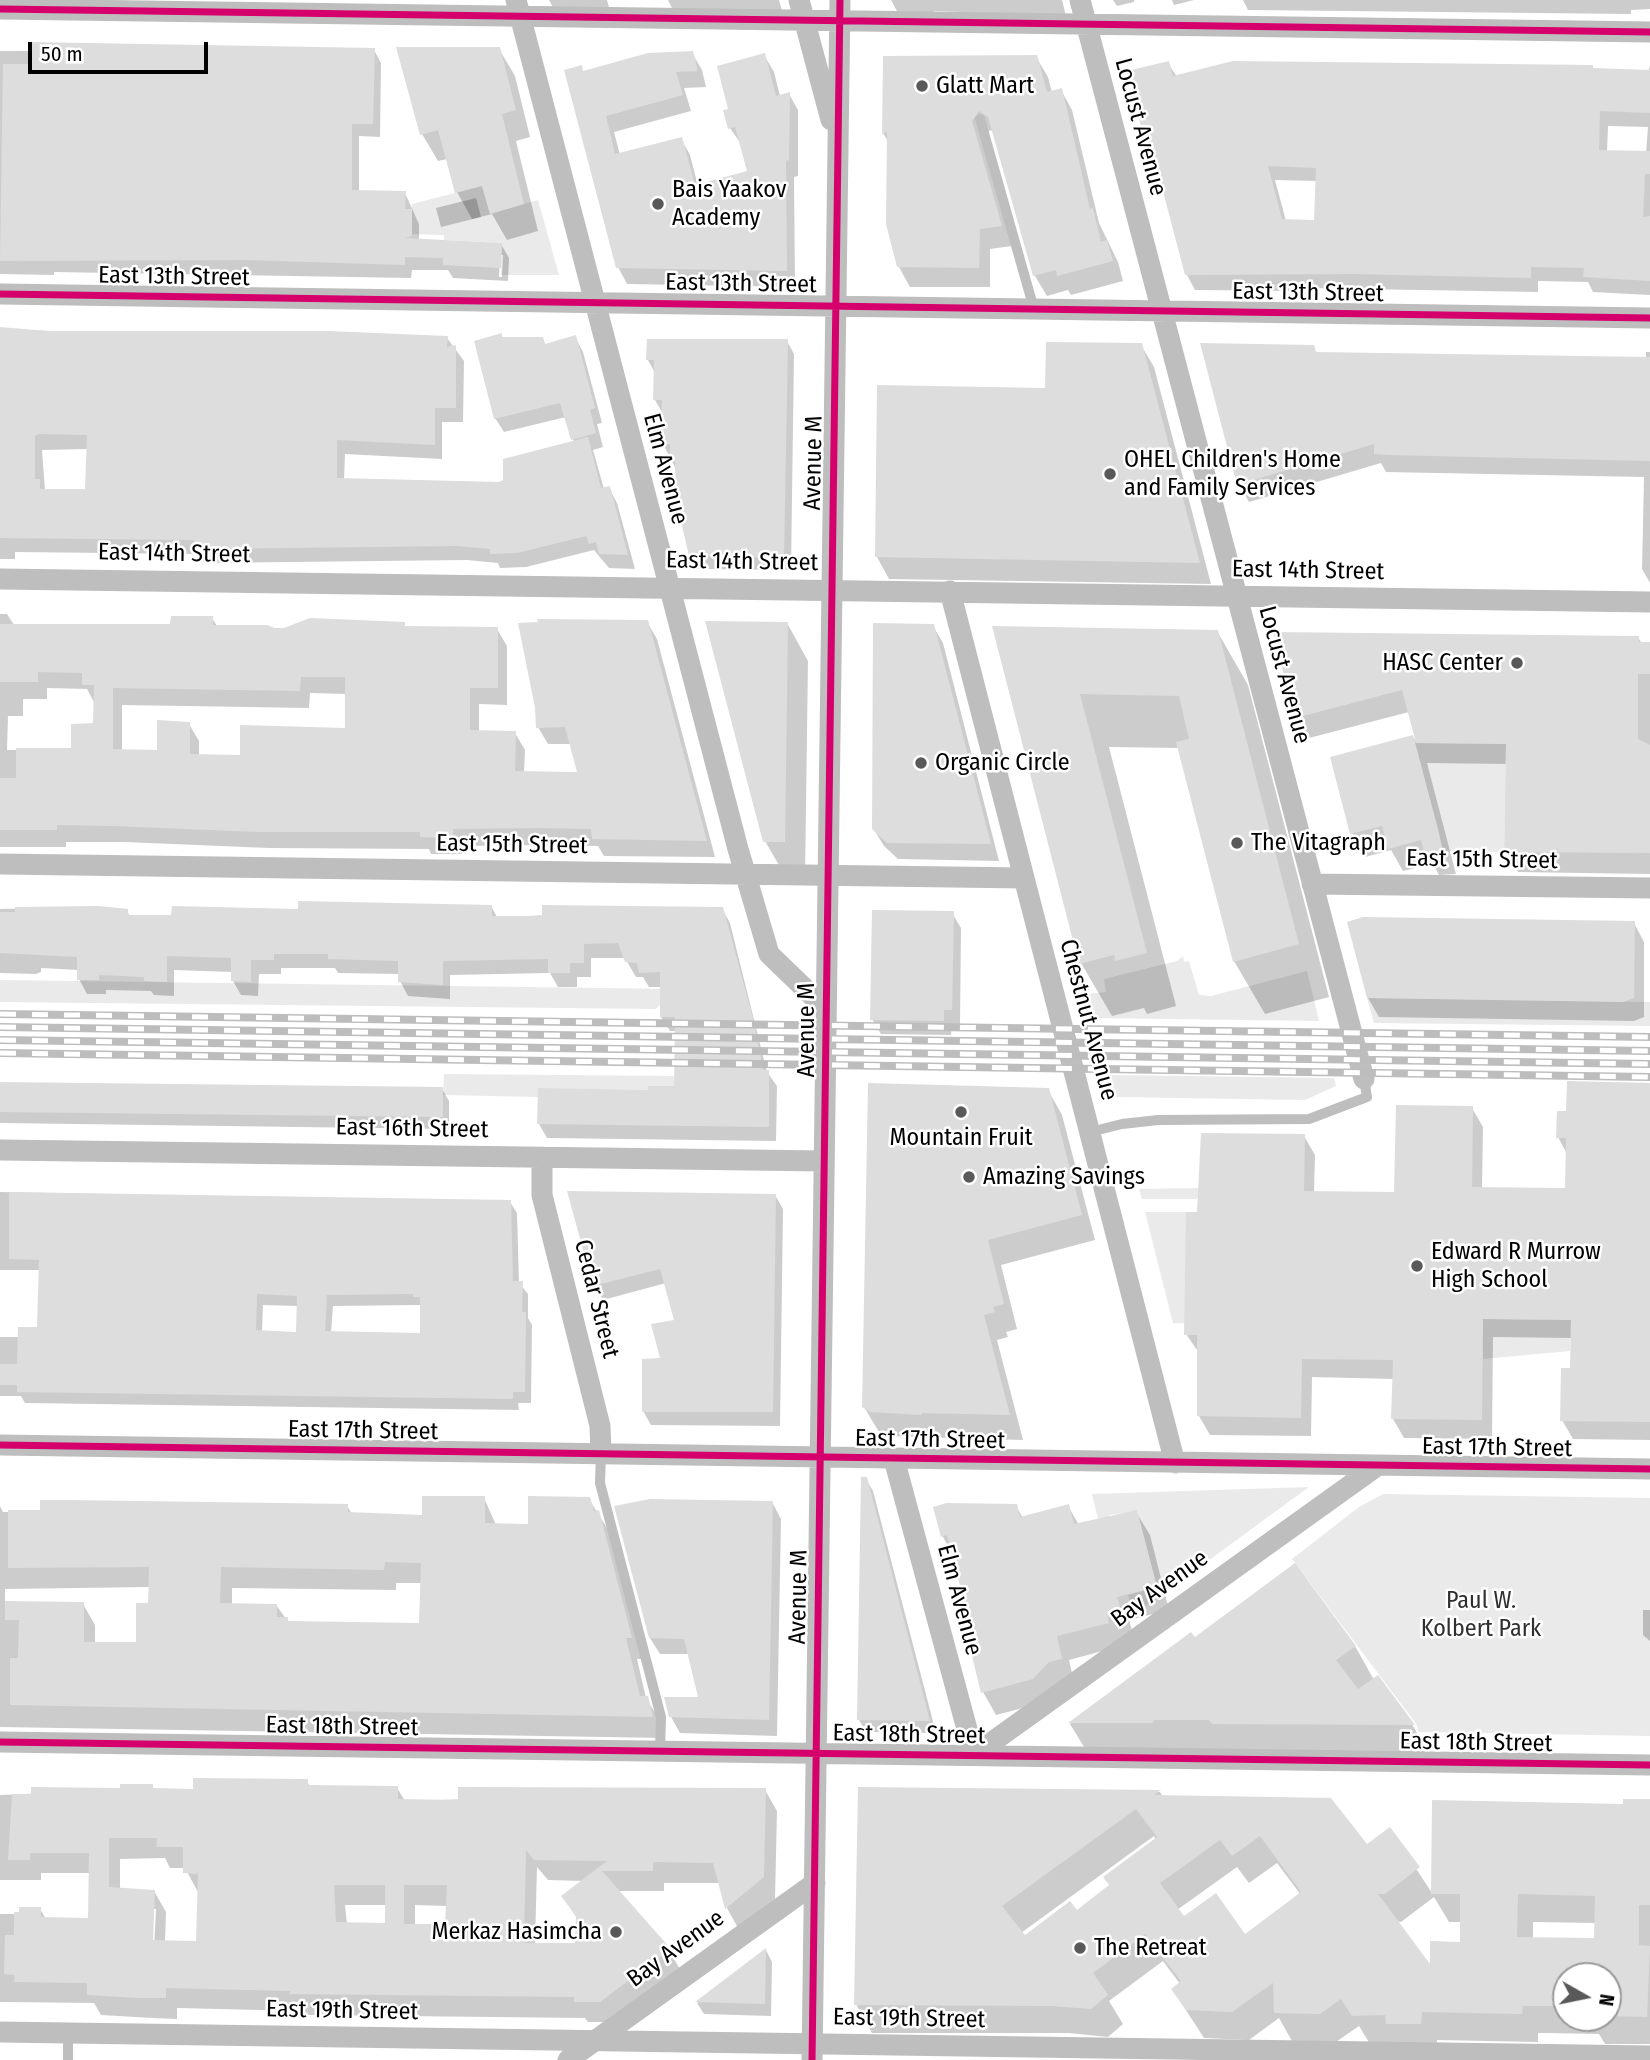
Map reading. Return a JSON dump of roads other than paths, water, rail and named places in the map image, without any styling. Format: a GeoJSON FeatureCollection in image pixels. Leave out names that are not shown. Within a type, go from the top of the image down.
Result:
{"type":"FeatureCollection","features":[{"type":"Feature","properties":{"kind":"street","name":"Locust Avenue"},"geometry":{"type":"LineString","coordinates":[[1080,0],[1364,1079]]}},
{"type":"Feature","properties":{"kind":"street","name":"Elm Avenue"},"geometry":{"type":"LineString","coordinates":[[518,8],[744,874],[769,954],[826,1009]]}},
{"type":"Feature","properties":{"kind":"street"},"geometry":{"type":"LineString","coordinates":[[0,9],[801,10],[1086,24],[1650,32]]}},
{"type":"Feature","properties":{"kind":"street"},"geometry":{"type":"LineString","coordinates":[[801,10],[838,144]]}},
{"type":"Feature","properties":{"kind":"street","name":"Avenue M"},"geometry":{"type":"LineString","coordinates":[[812,2052],[839,11]]}},
{"type":"Feature","properties":{"kind":"street","name":"East 13th Street"},"geometry":{"type":"LineString","coordinates":[[0,294],[1650,318]]}},
{"type":"Feature","properties":{"kind":"street","name":"East 14th Street"},"geometry":{"type":"LineString","coordinates":[[0,579],[1650,602]]}},
{"type":"Feature","properties":{"kind":"street","name":"Chestnut Avenue"},"geometry":{"type":"LineString","coordinates":[[950,591],[1175,1463]]}},
{"type":"Feature","properties":{"kind":"street","name":"East 15th Street"},"geometry":{"type":"LineString","coordinates":[[0,864],[1024,878]]}},
{"type":"Feature","properties":{"kind":"street","name":"East 15th Street"},"geometry":{"type":"LineString","coordinates":[[1312,884],[1650,888]]}},
{"type":"Feature","properties":{"kind":"street","name":"East 16th Street"},"geometry":{"type":"LineString","coordinates":[[0,1150],[824,1161]]}},
{"type":"Feature","properties":{"kind":"street","name":"Cedar Street"},"geometry":{"type":"LineString","coordinates":[[542,1157],[542,1195],[600,1426],[601,1453]]}},
{"type":"Feature","properties":{"kind":"street","name":"East 17th Street"},"geometry":{"type":"LineString","coordinates":[[0,1445],[1650,1469]]}},
{"type":"Feature","properties":{"kind":"street","name":"Elm Avenue"},"geometry":{"type":"LineString","coordinates":[[894,1459],[974,1755]]}},
{"type":"Feature","properties":{"kind":"street","name":"Bay Avenue"},"geometry":{"type":"LineString","coordinates":[[974,1755],[1377,1465]]}},
{"type":"Feature","properties":{"kind":"street","name":"East 18th Street"},"geometry":{"type":"LineString","coordinates":[[0,1742],[1650,1765]]}},
{"type":"Feature","properties":{"kind":"street","name":"Bay Avenue"},"geometry":{"type":"LineString","coordinates":[[568,2060],[815,1882]]}},
{"type":"Feature","properties":{"kind":"street","name":"East 19th Street"},"geometry":{"type":"LineString","coordinates":[[0,2032],[595,2041],[812,2052],[1650,2056]]}},
{"type":"Feature","properties":{"kind":"lane"},"geometry":{"type":"LineString","coordinates":[[980,119],[1034,309]]}},
{"type":"Feature","properties":{"kind":"lane"},"geometry":{"type":"LineString","coordinates":[[1090,1132],[1122,1124],[1158,1120],[1309,1119],[1367,1097],[1364,1079]]}},
{"type":"Feature","properties":{"kind":"lane"},"geometry":{"type":"LineString","coordinates":[[601,1453],[600,1483],[661,1717],[660,1751]]}},
{"type":"Feature","properties":{"kind":"lane"},"geometry":{"type":"LineString","coordinates":[[68,2033],[68,2060]]}},
{"type":"Feature","properties":{"kind":"railway"},"geometry":{"type":"LineString","coordinates":[[0,1014],[1650,1037]]}},
{"type":"Feature","properties":{"kind":"railway"},"geometry":{"type":"LineString","coordinates":[[0,1027],[1650,1051]]}},
{"type":"Feature","properties":{"kind":"railway"},"geometry":{"type":"LineString","coordinates":[[0,1040],[1650,1064]]}},
{"type":"Feature","properties":{"kind":"railway"},"geometry":{"type":"LineString","coordinates":[[0,1053],[1650,1077]]}},
{"type":"Feature","properties":{"kind":"place","name":"Glatt Mart"},"geometry":{"type":"Point","coordinates":[922,86]}},
{"type":"Feature","properties":{"kind":"place","name":"Bais Yaakov Academy"},"geometry":{"type":"Point","coordinates":[658,204]}},
{"type":"Feature","properties":{"kind":"place","name":"OHEL Children's Home and Family Services"},"geometry":{"type":"Point","coordinates":[1110,474]}},
{"type":"Feature","properties":{"kind":"place","name":"HASC Center"},"geometry":{"type":"Point","coordinates":[1517,663]}},
{"type":"Feature","properties":{"kind":"place","name":"Organic Circle"},"geometry":{"type":"Point","coordinates":[921,763]}},
{"type":"Feature","properties":{"kind":"place","name":"The Vitagraph"},"geometry":{"type":"Point","coordinates":[1237,843]}},
{"type":"Feature","properties":{"kind":"place","name":"Mountain Fruit"},"geometry":{"type":"Point","coordinates":[961,1112]}},
{"type":"Feature","properties":{"kind":"place","name":"Amazing Savings"},"geometry":{"type":"Point","coordinates":[969,1177]}},
{"type":"Feature","properties":{"kind":"place","name":"Edward R Murrow High School"},"geometry":{"type":"Point","coordinates":[1417,1266]}},
{"type":"Feature","properties":{"kind":"place","name":"Merkaz Hasimcha"},"geometry":{"type":"Point","coordinates":[616,1932]}},
{"type":"Feature","properties":{"kind":"place","name":"The Retreat"},"geometry":{"type":"Point","coordinates":[1080,1948]}},
{"type":"Feature","properties":{"kind":"park label","name":"Paul W. Kolbert Park"},"geometry":{"type":"Point","coordinates":[1481,1615]}}]}
